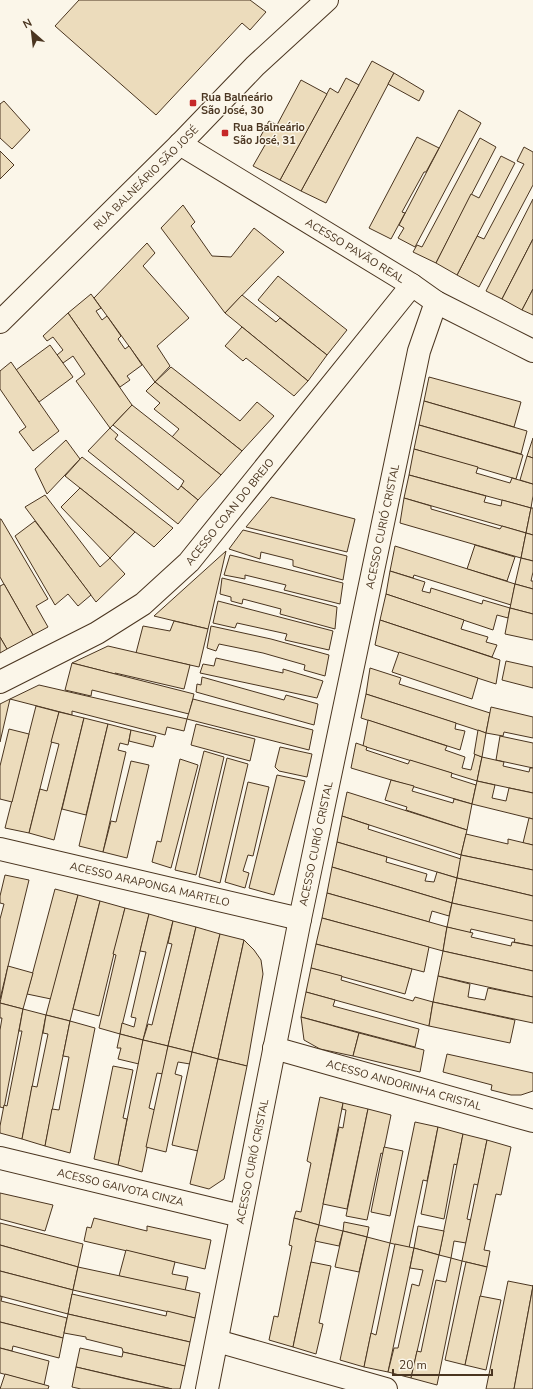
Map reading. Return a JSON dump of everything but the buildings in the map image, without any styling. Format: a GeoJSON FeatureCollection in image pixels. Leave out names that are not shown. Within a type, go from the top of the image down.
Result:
{"type":"FeatureCollection","features":[{"type":"Feature","properties":{"kind":"street","name":"RUA BALNEÁRIO SÃO JOSÉ"},"geometry":{"type":"LineString","coordinates":[[0,322],[180,144],[255,66],[327,0]]}},
{"type":"Feature","properties":{"kind":"street","name":"ACESSO PAVÃO REAL"},"geometry":{"type":"LineString","coordinates":[[180,144],[412,285],[436,302],[533,352]]}},
{"type":"Feature","properties":{"kind":"street","name":"ACESSO COAN DO BREJO"},"geometry":{"type":"LineString","coordinates":[[0,682],[98,633],[143,604],[189,562],[412,285]]}},
{"type":"Feature","properties":{"kind":"street","name":"ACESSO CURIÓ CRISTAL"},"geometry":{"type":"LineString","coordinates":[[207,1389],[300,919],[419,352],[436,302]]}},
{"type":"Feature","properties":{"kind":"street","name":"ACESSO ARAPONGA MARTELO"},"geometry":{"type":"LineString","coordinates":[[0,849],[300,919]]}},
{"type":"Feature","properties":{"kind":"street","name":"ACESSO ANDORINHA CRISTAL"},"geometry":{"type":"LineString","coordinates":[[274,1048],[533,1122]]}},
{"type":"Feature","properties":{"kind":"street","name":"ACESSO GAIVOTA CINZA"},"geometry":{"type":"LineString","coordinates":[[0,1158],[241,1216]]}},
{"type":"Feature","properties":{"kind":"street"},"geometry":{"type":"LineString","coordinates":[[216,1341],[386,1389]]}},
{"type":"Feature","properties":{"kind":"place","name":"Rua Balneário São José, 30"},"geometry":{"type":"Point","coordinates":[193,103]}},
{"type":"Feature","properties":{"kind":"place","name":"Rua Balneário São José, 31"},"geometry":{"type":"Point","coordinates":[225,133]}}]}
